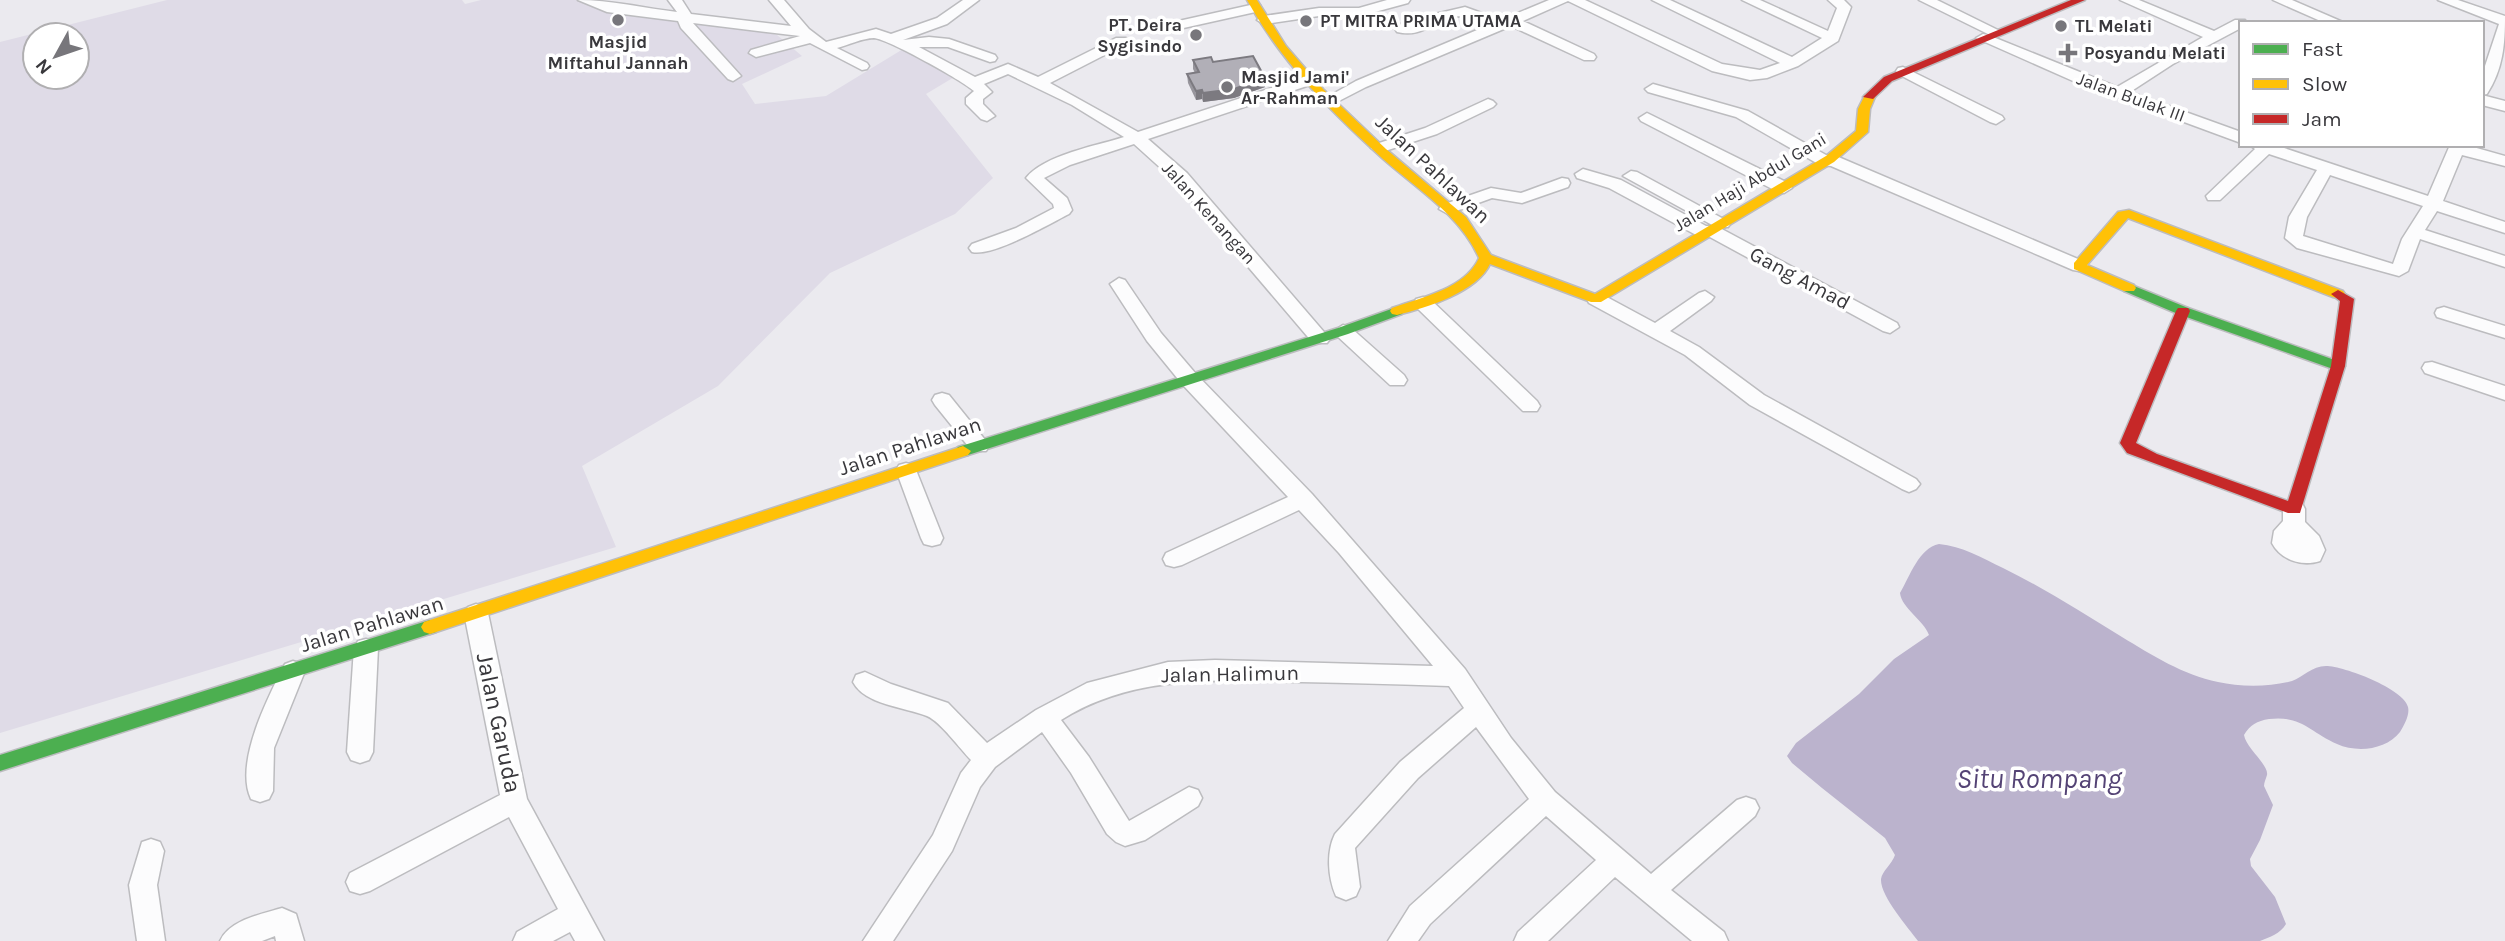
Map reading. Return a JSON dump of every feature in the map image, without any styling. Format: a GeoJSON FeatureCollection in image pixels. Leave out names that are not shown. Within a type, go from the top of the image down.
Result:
{"type":"FeatureCollection","features":[{"type":"Feature","properties":{"kind":"street"},"geometry":{"type":"LineString","coordinates":[[585,0],[602,8],[685,18],[813,39]]}},
{"type":"Feature","properties":{"kind":"street"},"geometry":{"type":"LineString","coordinates":[[675,0],[686,25],[733,76]]}},
{"type":"Feature","properties":{"kind":"street"},"geometry":{"type":"LineString","coordinates":[[776,0],[813,39],[862,66]]}},
{"type":"Feature","properties":{"kind":"street"},"geometry":{"type":"LineString","coordinates":[[898,43],[942,21],[972,0]]}},
{"type":"Feature","properties":{"kind":"street"},"geometry":{"type":"LineString","coordinates":[[1179,25],[1257,9],[1360,12],[1402,0]]}},
{"type":"Feature","properties":{"kind":"street"},"geometry":{"type":"LineString","coordinates":[[1330,100],[1361,84],[1561,0]]}},
{"type":"Feature","properties":{"kind":"street"},"geometry":{"type":"LineString","coordinates":[[1574,0],[1717,68],[1762,75],[1793,63],[1833,38],[1844,7],[1835,0]]}},
{"type":"Feature","properties":{"kind":"street"},"geometry":{"type":"LineString","coordinates":[[1659,0],[1793,63]]}},
{"type":"Feature","properties":{"kind":"street"},"geometry":{"type":"LineString","coordinates":[[1749,0],[1833,38]]}},
{"type":"Feature","properties":{"kind":"street","name":"Jalan Bulak III"},"geometry":{"type":"LineString","coordinates":[[1926,0],[1990,35],[2118,93],[2239,137]]}},
{"type":"Feature","properties":{"kind":"street","name":"Jalan Haji Abdul Gani"},"geometry":{"type":"LineString","coordinates":[[1596,299],[1828,160],[1864,127],[1864,107],[1870,94],[1888,79],[2080,0]]}},
{"type":"Feature","properties":{"kind":"street"},"geometry":{"type":"LineString","coordinates":[[2127,0],[2214,36]]}},
{"type":"Feature","properties":{"kind":"street"},"geometry":{"type":"LineString","coordinates":[[2280,0],[2333,21]]}},
{"type":"Feature","properties":{"kind":"street"},"geometry":{"type":"LineString","coordinates":[[2445,0],[2491,14],[2505,22],[2500,58],[2487,72]]}},
{"type":"Feature","properties":{"kind":"street"},"geometry":{"type":"LineString","coordinates":[[2491,14],[2503,3]]}},
{"type":"Feature","properties":{"kind":"street","name":"Jalan Pahlawan"},"geometry":{"type":"LineString","coordinates":[[0,763],[476,613],[979,446],[1320,339],[1423,303],[1470,281],[1479,273],[1486,258],[1480,243],[1448,209],[1379,148],[1313,83],[1289,56],[1257,9]]}},
{"type":"Feature","properties":{"kind":"street"},"geometry":{"type":"LineString","coordinates":[[1433,20],[1465,11],[1506,23],[1590,57]]}},
{"type":"Feature","properties":{"kind":"street"},"geometry":{"type":"LineString","coordinates":[[2118,93],[2168,61],[2239,24]]}},
{"type":"Feature","properties":{"kind":"street"},"geometry":{"type":"LineString","coordinates":[[756,52],[813,39],[872,33],[939,62],[973,82],[984,92],[974,98],[977,102],[974,104],[987,116]]}},
{"type":"Feature","properties":{"kind":"street"},"geometry":{"type":"LineString","coordinates":[[898,43],[944,41],[990,58]]}},
{"type":"Feature","properties":{"kind":"street"},"geometry":{"type":"LineString","coordinates":[[1038,83],[1121,41]]}},
{"type":"Feature","properties":{"kind":"street","name":"Jalan Kenangan"},"geometry":{"type":"LineString","coordinates":[[973,82],[1008,68],[1137,138],[1181,177],[1320,339]]}},
{"type":"Feature","properties":{"kind":"street"},"geometry":{"type":"LineString","coordinates":[[1903,71],[1996,119]]}},
{"type":"Feature","properties":{"kind":"street"},"geometry":{"type":"LineString","coordinates":[[978,248],[1022,232],[1063,211],[1064,205],[1034,178],[1062,163],[1313,83],[1361,84]]}},
{"type":"Feature","properties":{"kind":"street"},"geometry":{"type":"LineString","coordinates":[[1653,89],[1742,114],[1828,160],[2183,311],[2338,366]]}},
{"type":"Feature","properties":{"kind":"street"},"geometry":{"type":"LineString","coordinates":[[2484,101],[2505,106]]}},
{"type":"Feature","properties":{"kind":"street"},"geometry":{"type":"LineString","coordinates":[[1379,148],[1431,131],[1488,104]]}},
{"type":"Feature","properties":{"kind":"street"},"geometry":{"type":"LineString","coordinates":[[1647,118],[1784,188]]}},
{"type":"Feature","properties":{"kind":"street"},"geometry":{"type":"LineString","coordinates":[[2326,168],[2298,216],[2294,238],[2303,244],[2399,271],[2415,232],[2433,204],[2457,147],[2505,161]]}},
{"type":"Feature","properties":{"kind":"street"},"geometry":{"type":"LineString","coordinates":[[2214,196],[2270,148],[2505,228]]}},
{"type":"Feature","properties":{"kind":"street"},"geometry":{"type":"LineString","coordinates":[[1583,174],[1615,184],[1712,228]]}},
{"type":"Feature","properties":{"kind":"street"},"geometry":{"type":"LineString","coordinates":[[1631,176],[1712,228]]}},
{"type":"Feature","properties":{"kind":"street"},"geometry":{"type":"LineString","coordinates":[[1448,209],[1491,193],[1522,198],[1562,183]]}},
{"type":"Feature","properties":{"kind":"street"},"geometry":{"type":"LineString","coordinates":[[2079,266],[2123,215],[2129,214],[2347,299],[2338,366],[2294,517],[2151,458],[2132,449],[2128,443],[2183,311]]}},
{"type":"Feature","properties":{"kind":"street","name":"Gang Amad"},"geometry":{"type":"LineString","coordinates":[[1712,228],[1890,327]]}},
{"type":"Feature","properties":{"kind":"street"},"geometry":{"type":"LineString","coordinates":[[2415,232],[2505,262]]}},
{"type":"Feature","properties":{"kind":"street"},"geometry":{"type":"LineString","coordinates":[[1486,258],[1596,299],[1700,356],[1758,400],[1909,484]]}},
{"type":"Feature","properties":{"kind":"street"},"geometry":{"type":"LineString","coordinates":[[1119,284],[1154,337],[1189,379],[1304,499],[1456,676],[1478,711],[1546,800],[1651,891],[1714,941]]}},
{"type":"Feature","properties":{"kind":"street"},"geometry":{"type":"LineString","coordinates":[[1656,332],[1704,297]]}},
{"type":"Feature","properties":{"kind":"street"},"geometry":{"type":"LineString","coordinates":[[1423,303],[1530,406]]}},
{"type":"Feature","properties":{"kind":"street"},"geometry":{"type":"LineString","coordinates":[[2444,313],[2505,332]]}},
{"type":"Feature","properties":{"kind":"street"},"geometry":{"type":"LineString","coordinates":[[1343,331],[1397,380]]}},
{"type":"Feature","properties":{"kind":"street"},"geometry":{"type":"LineString","coordinates":[[2432,368],[2505,393]]}},
{"type":"Feature","properties":{"kind":"street"},"geometry":{"type":"LineString","coordinates":[[942,400],[979,446]]}},
{"type":"Feature","properties":{"kind":"street"},"geometry":{"type":"LineString","coordinates":[[906,470],[932,538]]}},
{"type":"Feature","properties":{"kind":"street"},"geometry":{"type":"LineString","coordinates":[[1174,559],[1304,499]]}},
{"type":"Feature","properties":{"kind":"street","name":"Jalan Garuda"},"geometry":{"type":"LineString","coordinates":[[476,613],[514,801],[590,941]]}},
{"type":"Feature","properties":{"kind":"street"},"geometry":{"type":"LineString","coordinates":[[360,752],[366,648]]}},
{"type":"Feature","properties":{"kind":"street","name":"Jalan Halimun"},"geometry":{"type":"LineString","coordinates":[[877,941],[943,843],[970,781],[986,759],[1045,717],[1096,690],[1168,672],[1215,670],[1456,676]]}},
{"type":"Feature","properties":{"kind":"street"},"geometry":{"type":"LineString","coordinates":[[260,791],[261,748],[293,671]]}},
{"type":"Feature","properties":{"kind":"street"},"geometry":{"type":"LineString","coordinates":[[865,682],[883,692],[939,710],[986,759]]}},
{"type":"Feature","properties":{"kind":"street"},"geometry":{"type":"LineString","coordinates":[[1346,887],[1342,848],[1344,842],[1409,770],[1478,711]]}},
{"type":"Feature","properties":{"kind":"street"},"geometry":{"type":"LineString","coordinates":[[1045,717],[1080,765],[1116,826],[1125,834],[1136,831],[1189,798]]}},
{"type":"Feature","properties":{"kind":"street"},"geometry":{"type":"LineString","coordinates":[[1402,941],[1420,915],[1546,800]]}},
{"type":"Feature","properties":{"kind":"street"},"geometry":{"type":"LineString","coordinates":[[360,882],[514,801]]}},
{"type":"Feature","properties":{"kind":"street"},"geometry":{"type":"LineString","coordinates":[[1651,891],[1746,808]]}},
{"type":"Feature","properties":{"kind":"street"},"geometry":{"type":"LineString","coordinates":[[151,851],[143,885],[152,941]]}},
{"type":"Feature","properties":{"kind":"street"},"geometry":{"type":"LineString","coordinates":[[1528,941],[1615,860]]}},
{"type":"Feature","properties":{"kind":"street"},"geometry":{"type":"LineString","coordinates":[[527,941],[575,914]]}},
{"type":"Feature","properties":{"kind":"street"},"geometry":{"type":"LineString","coordinates":[[234,941],[259,928],[282,921],[286,923],[290,941]]}},
{"type":"Feature","properties":{"kind":"shaded area"},"geometry":{"type":"Polygon","coordinates":[[[167,0],[462,0],[465,4],[481,0],[581,0],[601,8],[723,22],[777,35],[802,56],[742,84],[755,104],[826,96],[908,46],[956,76],[926,94],[993,178],[955,214],[830,273],[718,386],[582,466],[616,547],[0,733],[0,42],[21,37],[21,91],[91,91],[91,21],[84,21],[167,0]]]}},
{"type":"Feature","properties":{"kind":"water","name":"Situ Rompang"},"geometry":{"type":"Polygon","coordinates":[[[1939,544],[1972,553],[2018,576],[2156,657],[2205,679],[2236,685],[2274,684],[2292,681],[2326,666],[2372,680],[2404,700],[2408,713],[2400,732],[2387,743],[2371,748],[2345,747],[2297,722],[2280,718],[2257,722],[2244,735],[2267,771],[2264,786],[2273,805],[2250,859],[2251,866],[2275,897],[2286,924],[2281,930],[2260,941],[1918,941],[1882,886],[1882,876],[1895,855],[1885,838],[1792,763],[1787,756],[1796,743],[1859,694],[1894,659],[1929,635],[1905,604],[1900,593],[1921,557],[1939,544]]]}},
{"type":"Feature","properties":{"kind":"building","name":"Masjid Jami' Ar-Rahman"},"geometry":{"type":"Polygon","coordinates":[[[1253,56],[1265,78],[1234,89],[1203,93],[1202,90],[1196,91],[1187,74],[1199,72],[1193,60],[1211,57],[1213,62],[1253,56]]]}},
{"type":"Feature","properties":{"kind":"traffic: fast"},"geometry":{"type":"LineString","coordinates":[[2129,288],[2183,311],[2338,366]]}},
{"type":"Feature","properties":{"kind":"traffic: fast"},"geometry":{"type":"LineString","coordinates":[[963,451],[1343,331],[1397,311]]}},
{"type":"Feature","properties":{"kind":"traffic: fast"},"geometry":{"type":"LineString","coordinates":[[0,763],[430,627]]}},
{"type":"Feature","properties":{"kind":"traffic: slow"},"geometry":{"type":"LineString","coordinates":[[1252,0],[1282,48],[1319,92],[1403,170],[1450,209],[1480,244],[1486,258],[1479,273],[1458,288],[1397,311]]}},
{"type":"Feature","properties":{"kind":"traffic: slow"},"geometry":{"type":"LineString","coordinates":[[1486,258],[1596,299],[1830,159],[1862,132],[1864,109],[1869,97]]}},
{"type":"Feature","properties":{"kind":"traffic: slow"},"geometry":{"type":"LineString","coordinates":[[2129,288],[2079,266],[2123,215],[2129,214],[2338,294]]}},
{"type":"Feature","properties":{"kind":"traffic: slow"},"geometry":{"type":"LineString","coordinates":[[430,627],[963,451]]}},
{"type":"Feature","properties":{"kind":"traffic: jam"},"geometry":{"type":"LineString","coordinates":[[1869,97],[1888,79],[2080,0]]}},
{"type":"Feature","properties":{"kind":"traffic: jam"},"geometry":{"type":"LineString","coordinates":[[2183,311],[2128,443],[2132,449],[2151,458],[2294,509],[2338,366],[2347,299],[2338,294]]}},
{"type":"Feature","properties":{"kind":"place","name":"Masjid Miftahul Jannah"},"geometry":{"type":"Point","coordinates":[618,20]}},
{"type":"Feature","properties":{"kind":"place","name":"PT MITRA PRIMA UTAMA"},"geometry":{"type":"Point","coordinates":[1306,21]}},
{"type":"Feature","properties":{"kind":"place","name":"TL Melati"},"geometry":{"type":"Point","coordinates":[2061,26]}},
{"type":"Feature","properties":{"kind":"place","name":"PT. Deira Sygisindo"},"geometry":{"type":"Point","coordinates":[1196,35]}},
{"type":"Feature","properties":{"kind":"place","name":"Posyandu Melati"},"geometry":{"type":"Point","coordinates":[2068,53]}},
{"type":"Feature","properties":{"kind":"place","name":"Masjid Jami' Ar-Rahman"},"geometry":{"type":"Point","coordinates":[1227,87]}}]}
